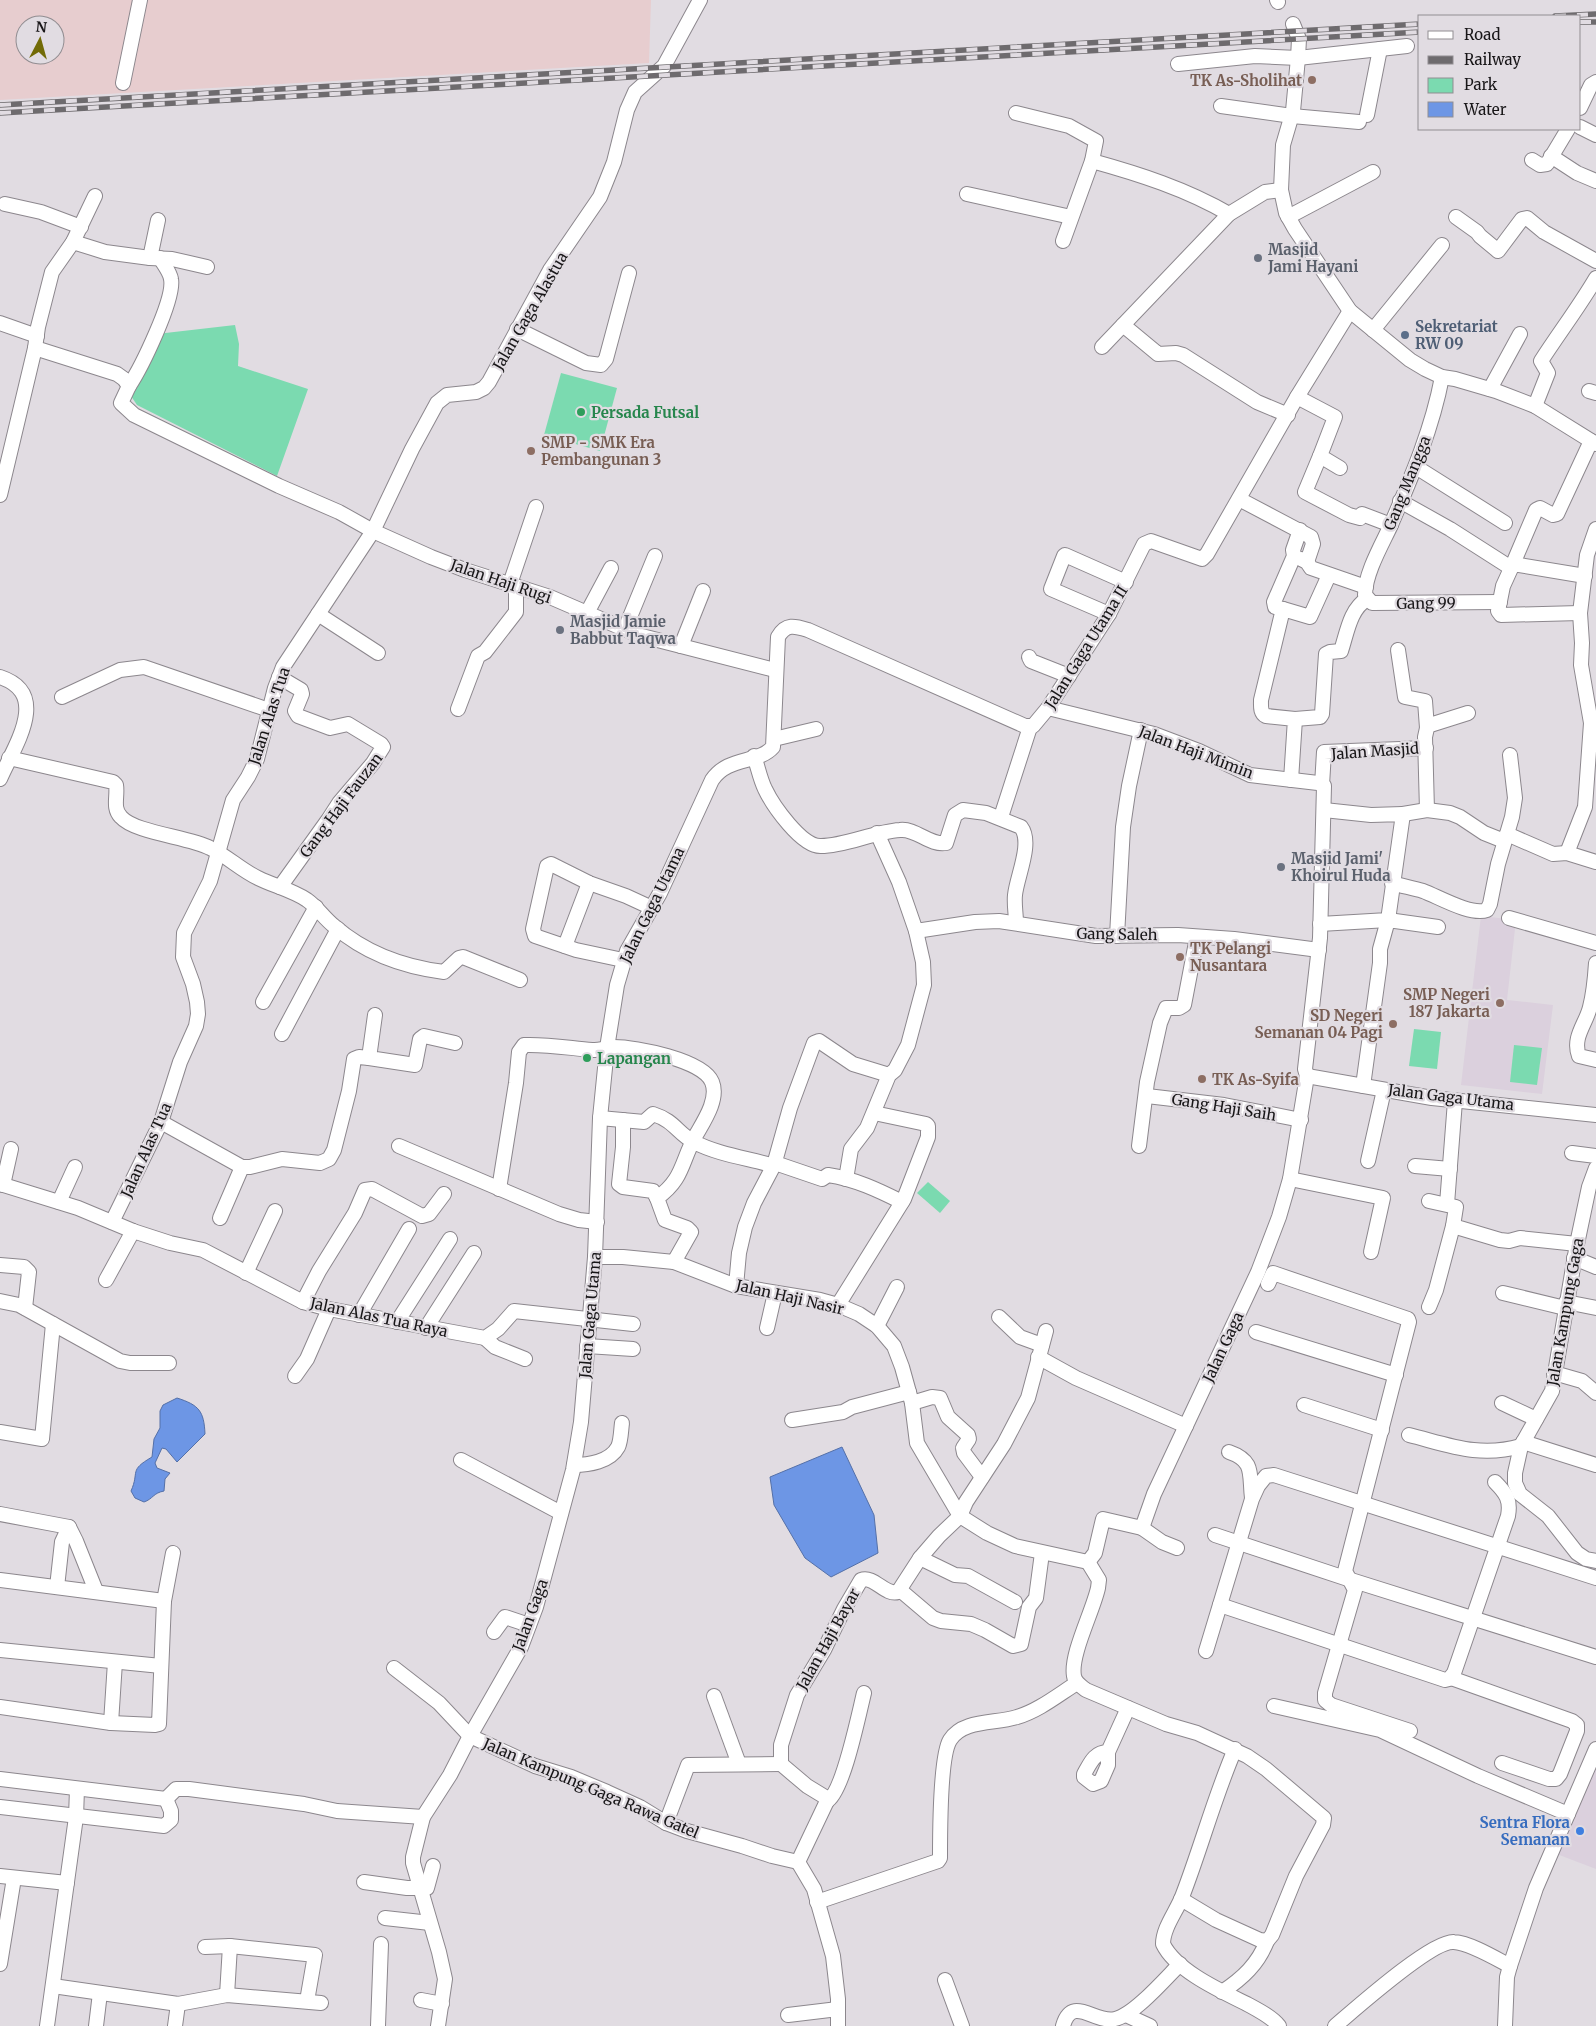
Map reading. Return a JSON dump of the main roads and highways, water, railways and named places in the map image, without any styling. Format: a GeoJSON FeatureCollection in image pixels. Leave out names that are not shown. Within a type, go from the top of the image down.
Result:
{"type":"FeatureCollection","features":[{"type":"Feature","properties":{"kind":"water"},"geometry":{"type":"Polygon","coordinates":[[[177,1398],[191,1403],[199,1410],[202,1414],[205,1434],[177,1462],[166,1449],[162,1448],[155,1463],[157,1468],[170,1473],[165,1479],[164,1491],[144,1502],[135,1498],[131,1491],[136,1472],[140,1465],[152,1457],[154,1439],[160,1428],[160,1411],[163,1405],[177,1398]]]}},
{"type":"Feature","properties":{"kind":"water"},"geometry":{"type":"Polygon","coordinates":[[[842,1447],[874,1515],[878,1553],[831,1577],[805,1558],[774,1505],[770,1477],[842,1447]]]}},
{"type":"Feature","properties":{"kind":"railway"},"geometry":{"type":"LineString","coordinates":[[1576,15],[1596,14]]}},
{"type":"Feature","properties":{"kind":"railway"},"geometry":{"type":"LineString","coordinates":[[1581,22],[1596,22]]}},
{"type":"Feature","properties":{"kind":"railway"},"geometry":{"type":"LineString","coordinates":[[0,105],[1418,24]]}},
{"type":"Feature","properties":{"kind":"railway"},"geometry":{"type":"LineString","coordinates":[[0,113],[1418,32]]}},
{"type":"Feature","properties":{"kind":"place","name":"TK As-Sholihat"},"geometry":{"type":"Point","coordinates":[1312,80]}},
{"type":"Feature","properties":{"kind":"place","name":"Masjid Jami Hayani"},"geometry":{"type":"Point","coordinates":[1258,258]}},
{"type":"Feature","properties":{"kind":"place","name":"Sekretariat RW 09"},"geometry":{"type":"Point","coordinates":[1405,335]}},
{"type":"Feature","properties":{"kind":"place","name":"Persada Futsal"},"geometry":{"type":"Point","coordinates":[581,412]}},
{"type":"Feature","properties":{"kind":"place","name":"SMP - SMK Era Pembangunan 3"},"geometry":{"type":"Point","coordinates":[531,451]}},
{"type":"Feature","properties":{"kind":"place","name":"Masjid Jamie Babbut Taqwa"},"geometry":{"type":"Point","coordinates":[560,630]}},
{"type":"Feature","properties":{"kind":"place","name":"Masjid Jami' Khoirul Huda"},"geometry":{"type":"Point","coordinates":[1281,867]}},
{"type":"Feature","properties":{"kind":"place","name":"TK Pelangi Nusantara"},"geometry":{"type":"Point","coordinates":[1180,957]}},
{"type":"Feature","properties":{"kind":"place","name":"SMP Negeri 187 Jakarta"},"geometry":{"type":"Point","coordinates":[1500,1003]}},
{"type":"Feature","properties":{"kind":"place","name":"SD Negeri Semanan 04 Pagi"},"geometry":{"type":"Point","coordinates":[1393,1024]}},
{"type":"Feature","properties":{"kind":"place","name":"Lapangan"},"geometry":{"type":"Point","coordinates":[587,1058]}},
{"type":"Feature","properties":{"kind":"place","name":"TK As-Syifa"},"geometry":{"type":"Point","coordinates":[1202,1079]}},
{"type":"Feature","properties":{"kind":"place","name":"Sentra Flora Semanan"},"geometry":{"type":"Point","coordinates":[1580,1831]}}]}
